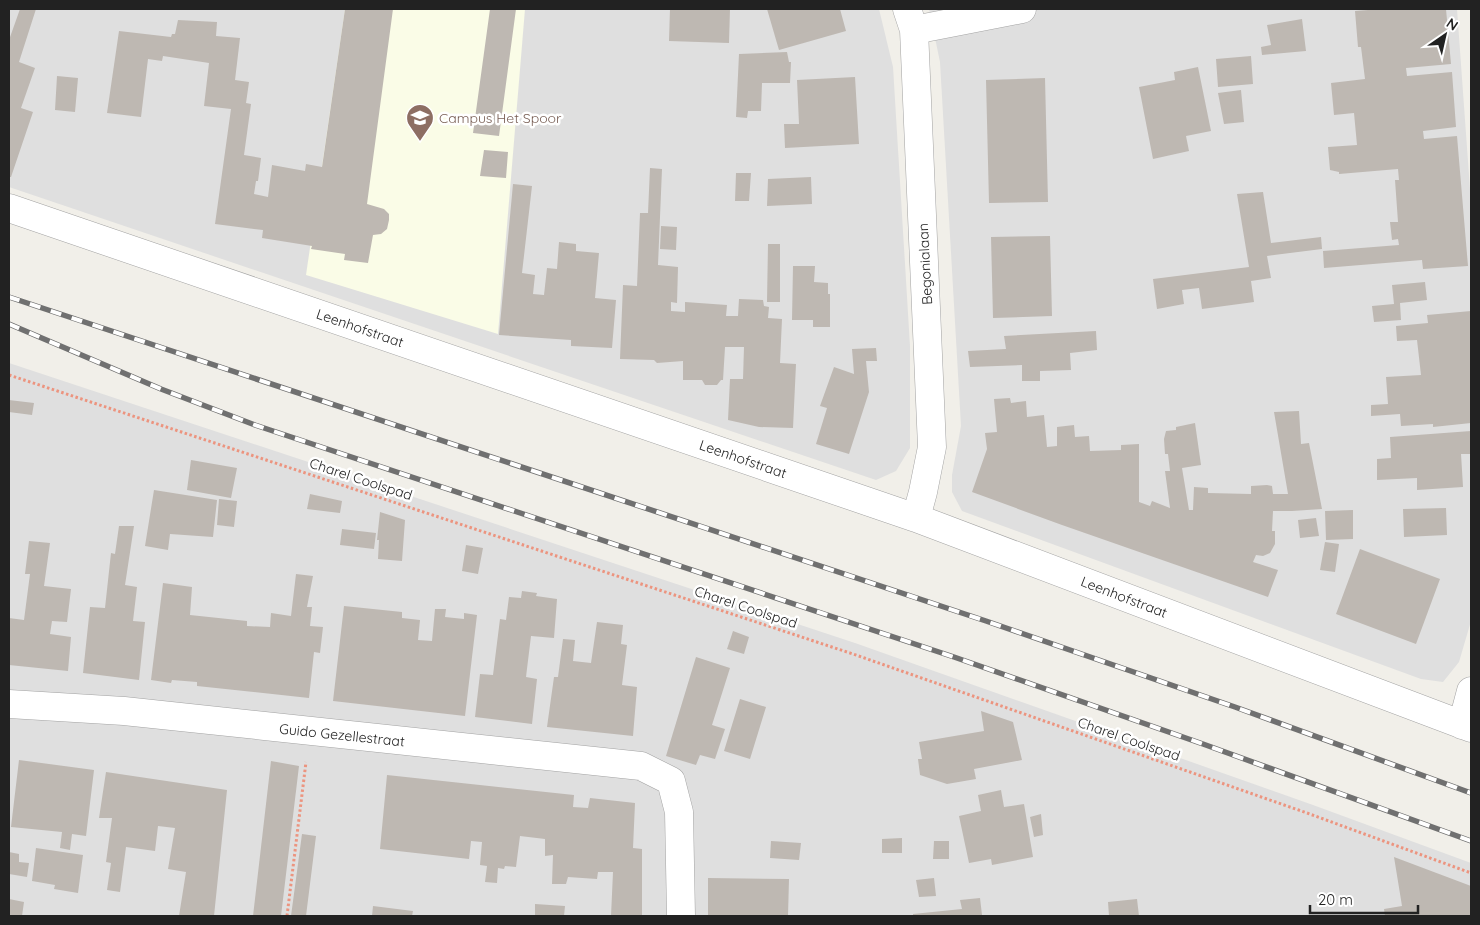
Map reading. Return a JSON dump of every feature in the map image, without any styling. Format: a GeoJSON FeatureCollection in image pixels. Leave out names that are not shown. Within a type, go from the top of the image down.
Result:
{"type":"FeatureCollection","features":[{"type":"Feature","properties":{"kind":"street"},"geometry":{"type":"LineString","coordinates":[[911,20],[1022,9]]}},
{"type":"Feature","properties":{"kind":"street","name":"Begonialaan"},"geometry":{"type":"LineString","coordinates":[[911,20],[932,447],[916,518]]}},
{"type":"Feature","properties":{"kind":"street","name":"Leenhofstraat"},"geometry":{"type":"LineString","coordinates":[[9,208],[916,518],[1466,726]]}},
{"type":"Feature","properties":{"kind":"street"},"geometry":{"type":"LineString","coordinates":[[1466,726],[1471,690]]}},
{"type":"Feature","properties":{"kind":"street","name":"Guido Gezellestraat"},"geometry":{"type":"LineString","coordinates":[[9,704],[124,711],[641,766],[671,781],[679,812],[681,916]]}},
{"type":"Feature","properties":{"kind":"path","name":"Charel Coolspad"},"geometry":{"type":"LineString","coordinates":[[9,375],[853,654],[1298,810],[1471,873]]}},
{"type":"Feature","properties":{"kind":"path"},"geometry":{"type":"LineString","coordinates":[[287,916],[310,732]]}},
{"type":"Feature","properties":{"kind":"shaded area"},"geometry":{"type":"Polygon","coordinates":[[[9,9],[879,9],[893,67],[910,346],[910,448],[896,471],[876,480],[9,187],[9,9]]]}},
{"type":"Feature","properties":{"kind":"shaded area","name":"Campus Het Spoor"},"geometry":{"type":"Polygon","coordinates":[[[345,9],[525,9],[498,334],[306,275],[345,9]]]}},
{"type":"Feature","properties":{"kind":"shaded area"},"geometry":{"type":"Polygon","coordinates":[[[929,9],[1457,9],[1471,203],[1471,621],[1459,662],[1443,682],[1421,679],[962,511],[952,492],[952,475],[961,426],[940,62],[929,9]]]}},
{"type":"Feature","properties":{"kind":"shaded area"},"geometry":{"type":"Polygon","coordinates":[[[9,363],[855,643],[1471,863],[1471,916],[9,916],[9,363]]]}},
{"type":"Feature","properties":{"kind":"building"},"geometry":{"type":"Polygon","coordinates":[[[20,9],[36,9],[19,62],[35,68],[21,108],[33,112],[11,177],[9,177],[9,40],[20,9]]]}},
{"type":"Feature","properties":{"kind":"building"},"geometry":{"type":"Polygon","coordinates":[[[345,9],[393,9],[367,204],[384,209],[389,214],[389,220],[387,229],[381,234],[373,235],[368,263],[344,260],[345,254],[311,249],[312,246],[262,238],[263,230],[215,224],[231,109],[204,106],[209,63],[163,56],[162,61],[148,59],[141,117],[107,113],[119,31],[171,37],[172,34],[175,34],[178,20],[217,22],[216,36],[240,38],[235,80],[249,82],[246,103],[251,104],[244,155],[261,158],[254,194],[268,197],[272,165],[305,171],[306,164],[322,167],[345,9]]]}},
{"type":"Feature","properties":{"kind":"building"},"geometry":{"type":"Polygon","coordinates":[[[490,9],[516,9],[499,136],[473,133],[490,9]]]}},
{"type":"Feature","properties":{"kind":"building"},"geometry":{"type":"Polygon","coordinates":[[[670,9],[730,9],[729,43],[669,41],[670,9]]]}},
{"type":"Feature","properties":{"kind":"building"},"geometry":{"type":"Polygon","coordinates":[[[767,9],[840,9],[846,31],[779,50],[767,9]]]}},
{"type":"Feature","properties":{"kind":"building"},"geometry":{"type":"Polygon","coordinates":[[[1446,9],[1451,64],[1406,68],[1407,76],[1452,72],[1456,127],[1423,131],[1424,139],[1457,136],[1468,266],[1423,269],[1422,260],[1324,268],[1323,251],[1399,245],[1398,239],[1392,240],[1390,222],[1398,222],[1395,180],[1399,180],[1398,169],[1339,174],[1339,172],[1330,170],[1328,147],[1357,145],[1354,113],[1334,115],[1331,83],[1365,79],[1361,47],[1358,47],[1355,11],[1446,9]]]}},
{"type":"Feature","properties":{"kind":"building"},"geometry":{"type":"Polygon","coordinates":[[[1302,19],[1306,51],[1262,55],[1261,47],[1271,45],[1267,25],[1302,19]]]}},
{"type":"Feature","properties":{"kind":"building"},"geometry":{"type":"Polygon","coordinates":[[[787,52],[789,62],[791,62],[790,83],[762,83],[761,111],[748,111],[747,118],[736,117],[739,54],[787,52]]]}},
{"type":"Feature","properties":{"kind":"building"},"geometry":{"type":"Polygon","coordinates":[[[1251,56],[1253,84],[1218,87],[1216,59],[1251,56]]]}},
{"type":"Feature","properties":{"kind":"building"},"geometry":{"type":"Polygon","coordinates":[[[1198,67],[1211,131],[1186,136],[1189,151],[1153,159],[1139,87],[1175,80],[1174,72],[1198,67]]]}},
{"type":"Feature","properties":{"kind":"building"},"geometry":{"type":"Polygon","coordinates":[[[57,76],[78,78],[75,112],[55,110],[57,76]]]}},
{"type":"Feature","properties":{"kind":"building"},"geometry":{"type":"Polygon","coordinates":[[[855,77],[859,144],[785,148],[784,124],[799,124],[797,80],[855,77]]]}},
{"type":"Feature","properties":{"kind":"building"},"geometry":{"type":"Polygon","coordinates":[[[1045,78],[1048,202],[989,203],[986,80],[1045,78]]]}},
{"type":"Feature","properties":{"kind":"building"},"geometry":{"type":"Polygon","coordinates":[[[1241,90],[1244,122],[1224,124],[1218,93],[1241,90]]]}},
{"type":"Feature","properties":{"kind":"building"},"geometry":{"type":"Polygon","coordinates":[[[484,150],[508,152],[506,178],[480,176],[484,150]]]}},
{"type":"Feature","properties":{"kind":"building"},"geometry":{"type":"Polygon","coordinates":[[[650,168],[662,169],[658,265],[678,267],[677,303],[671,302],[671,311],[685,312],[685,302],[727,305],[726,316],[738,316],[739,299],[763,300],[764,306],[769,307],[768,318],[782,319],[780,363],[796,364],[793,428],[759,427],[728,420],[730,379],[743,379],[744,347],[725,347],[723,380],[717,385],[705,385],[702,380],[683,380],[683,361],[657,363],[654,360],[620,359],[623,285],[637,286],[640,213],[648,213],[650,168]]]}},
{"type":"Feature","properties":{"kind":"building"},"geometry":{"type":"Polygon","coordinates":[[[736,173],[751,173],[749,201],[735,201],[736,173]]]}},
{"type":"Feature","properties":{"kind":"building"},"geometry":{"type":"Polygon","coordinates":[[[811,177],[812,204],[767,206],[768,179],[811,177]]]}},
{"type":"Feature","properties":{"kind":"building"},"geometry":{"type":"Polygon","coordinates":[[[513,184],[532,186],[522,273],[535,275],[533,294],[544,295],[547,268],[557,269],[559,242],[576,244],[576,251],[599,253],[595,298],[616,300],[612,348],[571,346],[571,340],[499,335],[513,184]]]}},
{"type":"Feature","properties":{"kind":"building"},"geometry":{"type":"Polygon","coordinates":[[[1263,192],[1271,243],[1321,237],[1322,249],[1267,256],[1271,278],[1251,281],[1254,302],[1202,309],[1199,288],[1182,290],[1184,304],[1157,309],[1153,279],[1249,267],[1237,194],[1263,192]]]}},
{"type":"Feature","properties":{"kind":"building"},"geometry":{"type":"Polygon","coordinates":[[[661,226],[677,227],[676,250],[660,249],[661,226]]]}},
{"type":"Feature","properties":{"kind":"building"},"geometry":{"type":"Polygon","coordinates":[[[1050,236],[1052,316],[993,318],[991,237],[1050,236]]]}},
{"type":"Feature","properties":{"kind":"building"},"geometry":{"type":"Polygon","coordinates":[[[768,244],[780,244],[780,302],[767,302],[768,244]]]}},
{"type":"Feature","properties":{"kind":"building"},"geometry":{"type":"Polygon","coordinates":[[[793,266],[815,266],[814,282],[828,283],[830,327],[813,327],[813,320],[792,320],[793,266]]]}},
{"type":"Feature","properties":{"kind":"building"},"geometry":{"type":"Polygon","coordinates":[[[1425,282],[1427,300],[1400,303],[1401,320],[1374,322],[1372,306],[1394,304],[1392,285],[1425,282]]]}},
{"type":"Feature","properties":{"kind":"building"},"geometry":{"type":"Polygon","coordinates":[[[1471,311],[1471,423],[1433,427],[1433,424],[1401,426],[1400,414],[1371,416],[1371,405],[1388,404],[1386,377],[1421,375],[1417,340],[1397,341],[1396,326],[1428,323],[1427,315],[1471,311]]]}},
{"type":"Feature","properties":{"kind":"building"},"geometry":{"type":"Polygon","coordinates":[[[1096,331],[1097,350],[1070,353],[1071,370],[1040,371],[1040,381],[1022,381],[1022,365],[970,367],[968,351],[1006,349],[1004,336],[1096,331]]]}},
{"type":"Feature","properties":{"kind":"building"},"geometry":{"type":"Polygon","coordinates":[[[876,348],[877,361],[866,361],[869,392],[849,454],[816,444],[827,408],[820,406],[834,367],[854,374],[852,349],[876,348]]]}},
{"type":"Feature","properties":{"kind":"building"},"geometry":{"type":"Polygon","coordinates":[[[1010,398],[1011,403],[1026,401],[1027,417],[1044,415],[1047,447],[1057,446],[1057,427],[1074,425],[1075,437],[1089,436],[1090,451],[1121,450],[1121,445],[1139,444],[1139,502],[1150,506],[1152,501],[1170,508],[1165,471],[1170,471],[1168,454],[1165,454],[1164,439],[1166,431],[1176,430],[1176,427],[1195,423],[1201,465],[1182,468],[1189,510],[1193,510],[1194,487],[1208,488],[1208,493],[1251,494],[1251,486],[1267,485],[1272,486],[1273,494],[1288,494],[1274,412],[1299,411],[1301,444],[1309,443],[1322,509],[1273,511],[1272,531],[1275,531],[1275,544],[1270,553],[1263,556],[1256,555],[1253,562],[1278,570],[1268,597],[1062,525],[972,492],[987,449],[985,433],[997,432],[994,399],[1010,398]]]}},
{"type":"Feature","properties":{"kind":"building"},"geometry":{"type":"Polygon","coordinates":[[[9,400],[34,403],[32,415],[9,412],[9,400]]]}},
{"type":"Feature","properties":{"kind":"building"},"geometry":{"type":"Polygon","coordinates":[[[1471,431],[1471,454],[1461,454],[1463,487],[1417,490],[1417,478],[1377,480],[1377,459],[1391,458],[1390,437],[1471,431]]]}},
{"type":"Feature","properties":{"kind":"building"},"geometry":{"type":"Polygon","coordinates":[[[191,460],[237,468],[231,498],[187,490],[191,460]]]}},
{"type":"Feature","properties":{"kind":"building"},"geometry":{"type":"Polygon","coordinates":[[[154,490],[217,500],[213,537],[170,534],[168,550],[145,546],[154,490]]]}},
{"type":"Feature","properties":{"kind":"building"},"geometry":{"type":"Polygon","coordinates":[[[310,494],[342,501],[340,513],[307,509],[310,494]]]}},
{"type":"Feature","properties":{"kind":"building"},"geometry":{"type":"Polygon","coordinates":[[[219,499],[237,501],[234,527],[217,525],[219,499]]]}},
{"type":"Feature","properties":{"kind":"building"},"geometry":{"type":"Polygon","coordinates":[[[1446,508],[1447,535],[1404,537],[1403,509],[1446,508]]]}},
{"type":"Feature","properties":{"kind":"building"},"geometry":{"type":"Polygon","coordinates":[[[1353,510],[1353,539],[1326,540],[1325,511],[1353,510]]]}},
{"type":"Feature","properties":{"kind":"building"},"geometry":{"type":"Polygon","coordinates":[[[380,512],[405,520],[402,561],[378,559],[379,540],[377,540],[380,512]]]}},
{"type":"Feature","properties":{"kind":"building"},"geometry":{"type":"Polygon","coordinates":[[[1316,518],[1319,536],[1300,538],[1298,520],[1316,518]]]}},
{"type":"Feature","properties":{"kind":"building"},"geometry":{"type":"Polygon","coordinates":[[[119,526],[134,526],[125,585],[137,587],[133,621],[145,622],[139,680],[83,673],[90,607],[105,608],[111,553],[115,554],[119,526]]]}},
{"type":"Feature","properties":{"kind":"building"},"geometry":{"type":"Polygon","coordinates":[[[342,529],[376,533],[374,549],[340,545],[342,529]]]}},
{"type":"Feature","properties":{"kind":"building"},"geometry":{"type":"Polygon","coordinates":[[[29,541],[50,543],[44,586],[71,589],[67,622],[52,621],[50,634],[71,637],[68,671],[9,665],[9,618],[24,620],[30,574],[25,574],[29,541]]]}},
{"type":"Feature","properties":{"kind":"building"},"geometry":{"type":"Polygon","coordinates":[[[1325,542],[1339,544],[1335,572],[1320,570],[1325,542]]]}},
{"type":"Feature","properties":{"kind":"building"},"geometry":{"type":"Polygon","coordinates":[[[466,545],[483,548],[478,574],[462,571],[466,545]]]}},
{"type":"Feature","properties":{"kind":"building"},"geometry":{"type":"Polygon","coordinates":[[[1360,549],[1440,579],[1416,644],[1336,614],[1360,549]]]}},
{"type":"Feature","properties":{"kind":"building"},"geometry":{"type":"Polygon","coordinates":[[[296,574],[313,576],[307,607],[312,607],[310,626],[323,627],[320,653],[314,652],[309,698],[197,686],[197,682],[172,680],[171,683],[151,680],[163,583],[192,587],[190,615],[247,621],[247,626],[270,627],[271,613],[291,616],[296,574]]]}},
{"type":"Feature","properties":{"kind":"building"},"geometry":{"type":"Polygon","coordinates":[[[522,591],[537,593],[536,596],[557,599],[554,638],[531,636],[526,677],[537,679],[532,724],[475,717],[480,674],[493,675],[500,619],[506,620],[509,597],[521,598],[522,591]]]}},
{"type":"Feature","properties":{"kind":"building"},"geometry":{"type":"Polygon","coordinates":[[[344,606],[402,612],[402,618],[420,620],[418,640],[432,641],[435,609],[446,609],[445,617],[464,619],[464,613],[477,615],[465,716],[333,701],[344,606]]]}},
{"type":"Feature","properties":{"kind":"building"},"geometry":{"type":"Polygon","coordinates":[[[597,622],[623,625],[621,644],[627,645],[622,685],[637,687],[633,736],[547,727],[554,677],[558,677],[563,639],[575,640],[573,661],[591,663],[597,622]]]}},
{"type":"Feature","properties":{"kind":"building"},"geometry":{"type":"Polygon","coordinates":[[[733,631],[749,637],[744,654],[727,649],[733,631]]]}},
{"type":"Feature","properties":{"kind":"building"},"geometry":{"type":"Polygon","coordinates":[[[696,657],[730,668],[712,725],[725,729],[715,759],[700,755],[696,765],[666,756],[696,657]]]}},
{"type":"Feature","properties":{"kind":"building"},"geometry":{"type":"Polygon","coordinates":[[[740,699],[766,707],[750,759],[724,751],[740,699]]]}},
{"type":"Feature","properties":{"kind":"building"},"geometry":{"type":"Polygon","coordinates":[[[981,711],[1013,722],[1022,760],[974,769],[976,779],[947,784],[920,775],[918,759],[922,759],[919,742],[984,731],[981,711]]]}},
{"type":"Feature","properties":{"kind":"building"},"geometry":{"type":"Polygon","coordinates":[[[19,760],[94,770],[86,836],[72,834],[70,850],[60,848],[62,832],[11,827],[19,760]]]}},
{"type":"Feature","properties":{"kind":"building"},"geometry":{"type":"Polygon","coordinates":[[[271,761],[299,766],[281,916],[253,916],[271,761]]]}},
{"type":"Feature","properties":{"kind":"building"},"geometry":{"type":"Polygon","coordinates":[[[106,772],[227,790],[214,916],[179,916],[186,872],[168,869],[175,828],[158,826],[155,851],[126,847],[120,892],[107,890],[111,863],[106,862],[112,818],[99,818],[106,772]]]}},
{"type":"Feature","properties":{"kind":"building"},"geometry":{"type":"Polygon","coordinates":[[[387,775],[574,795],[573,807],[588,808],[590,798],[635,803],[633,848],[642,849],[642,916],[611,916],[613,872],[598,872],[597,879],[568,877],[566,884],[552,884],[553,855],[545,856],[545,839],[520,836],[516,867],[505,866],[504,869],[498,868],[497,883],[485,882],[487,866],[480,865],[482,842],[471,841],[469,859],[380,849],[387,775]]]}},
{"type":"Feature","properties":{"kind":"building"},"geometry":{"type":"Polygon","coordinates":[[[1001,790],[1004,807],[1024,804],[1033,857],[992,865],[991,859],[969,863],[959,816],[981,811],[978,795],[1001,790]]]}},
{"type":"Feature","properties":{"kind":"building"},"geometry":{"type":"Polygon","coordinates":[[[1041,814],[1043,835],[1034,837],[1030,817],[1041,814]]]}},
{"type":"Feature","properties":{"kind":"building"},"geometry":{"type":"Polygon","coordinates":[[[302,834],[316,836],[306,916],[291,916],[302,834]]]}},
{"type":"Feature","properties":{"kind":"building"},"geometry":{"type":"Polygon","coordinates":[[[902,838],[902,853],[882,853],[882,839],[902,838]]]}},
{"type":"Feature","properties":{"kind":"building"},"geometry":{"type":"Polygon","coordinates":[[[771,841],[801,843],[799,860],[770,858],[771,841]]]}},
{"type":"Feature","properties":{"kind":"building"},"geometry":{"type":"Polygon","coordinates":[[[934,841],[949,841],[949,859],[933,859],[934,841]]]}},
{"type":"Feature","properties":{"kind":"building"},"geometry":{"type":"Polygon","coordinates":[[[36,848],[83,855],[78,893],[54,889],[55,885],[32,881],[36,848]]]}},
{"type":"Feature","properties":{"kind":"building"},"geometry":{"type":"Polygon","coordinates":[[[9,852],[19,854],[19,862],[29,863],[27,877],[9,874],[9,852]]]}},
{"type":"Feature","properties":{"kind":"building"},"geometry":{"type":"Polygon","coordinates":[[[1394,857],[1471,886],[1471,916],[1385,916],[1384,909],[1402,906],[1394,857]]]}},
{"type":"Feature","properties":{"kind":"building"},"geometry":{"type":"Polygon","coordinates":[[[708,878],[789,879],[788,916],[708,916],[708,878]]]}},
{"type":"Feature","properties":{"kind":"building"},"geometry":{"type":"Polygon","coordinates":[[[934,878],[936,896],[919,897],[916,880],[934,878]]]}},
{"type":"Feature","properties":{"kind":"building"},"geometry":{"type":"Polygon","coordinates":[[[980,898],[982,915],[913,916],[913,914],[962,909],[960,900],[980,898]]]}},
{"type":"Feature","properties":{"kind":"building"},"geometry":{"type":"Polygon","coordinates":[[[9,899],[24,902],[22,916],[9,916],[9,899]]]}},
{"type":"Feature","properties":{"kind":"building"},"geometry":{"type":"Polygon","coordinates":[[[1137,899],[1139,916],[1109,916],[1108,902],[1137,899]]]}},
{"type":"Feature","properties":{"kind":"building"},"geometry":{"type":"Polygon","coordinates":[[[535,904],[565,906],[564,916],[535,916],[535,904]]]}},
{"type":"Feature","properties":{"kind":"building"},"geometry":{"type":"Polygon","coordinates":[[[373,906],[413,911],[412,916],[372,916],[373,906]]]}},
{"type":"Feature","properties":{"kind":"railway"},"geometry":{"type":"LineString","coordinates":[[9,297],[986,621],[1235,707],[1471,793]]}},
{"type":"Feature","properties":{"kind":"railway"},"geometry":{"type":"LineString","coordinates":[[9,324],[161,389],[255,425],[954,657],[1203,744],[1471,841]]}},
{"type":"Feature","properties":{"kind":"place","name":"Campus Het Spoor"},"geometry":{"type":"Point","coordinates":[420,142]}}]}
